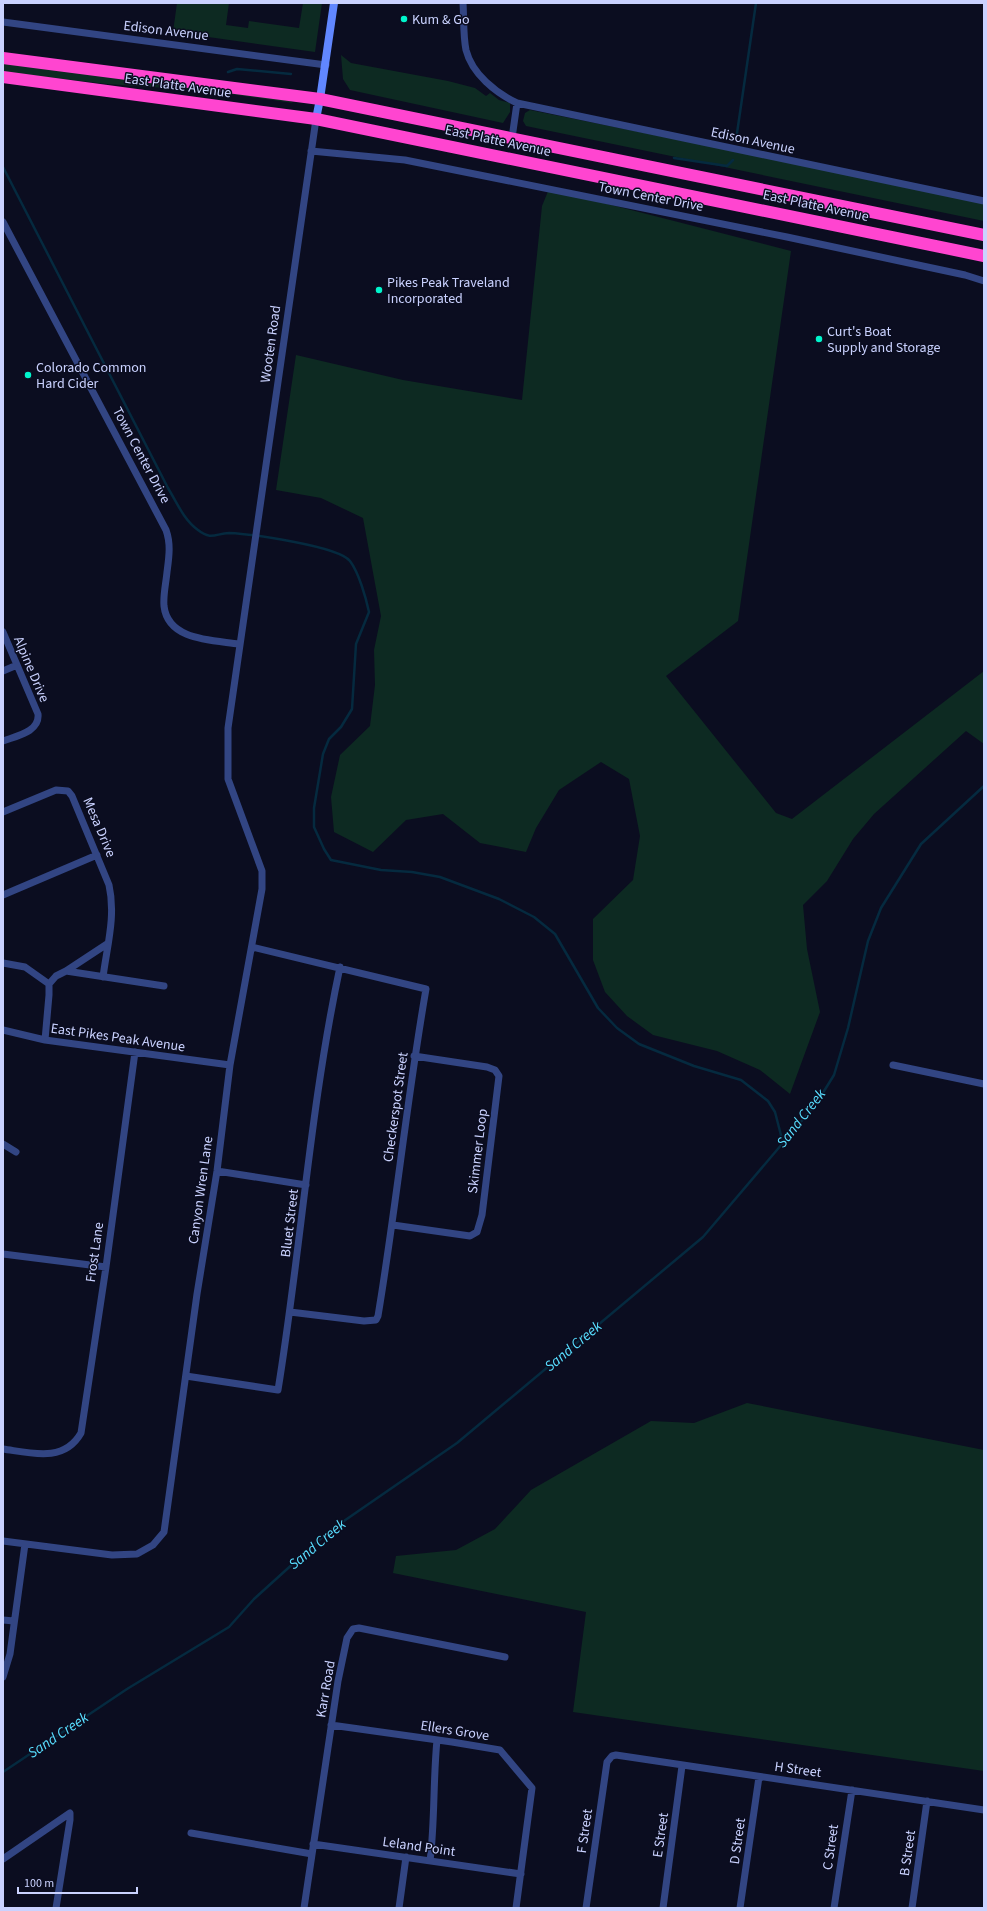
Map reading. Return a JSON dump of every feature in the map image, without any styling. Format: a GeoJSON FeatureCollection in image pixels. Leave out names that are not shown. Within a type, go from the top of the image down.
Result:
{"type":"FeatureCollection","features":[{"type":"Feature","properties":{"kind":"highway","name":"East Platte Avenue"},"geometry":{"type":"LineString","coordinates":[[3,58],[320,99],[984,235]]}},
{"type":"Feature","properties":{"kind":"highway","name":"East Platte Avenue"},"geometry":{"type":"LineString","coordinates":[[8,78],[316,118],[984,256]]}},
{"type":"Feature","properties":{"kind":"street","name":"Wooten Road"},"geometry":{"type":"LineString","coordinates":[[234,688],[239,644],[310,151],[326,65],[334,3]]}},
{"type":"Feature","properties":{"kind":"street","name":"Edison Avenue"},"geometry":{"type":"LineString","coordinates":[[463,3],[467,51],[477,72],[500,94],[517,103],[984,201]]}},
{"type":"Feature","properties":{"kind":"street","name":"Edison Avenue"},"geometry":{"type":"LineString","coordinates":[[3,22],[326,65]]}},
{"type":"Feature","properties":{"kind":"street"},"geometry":{"type":"LineString","coordinates":[[512,138],[517,103]]}},
{"type":"Feature","properties":{"kind":"street","name":"Town Center Drive"},"geometry":{"type":"LineString","coordinates":[[310,151],[405,160],[787,237],[965,275],[984,281]]}},
{"type":"Feature","properties":{"kind":"street","name":"Town Center Drive"},"geometry":{"type":"LineString","coordinates":[[3,222],[166,530],[170,546],[164,599],[167,616],[172,623],[185,634],[196,638],[239,644]]}},
{"type":"Feature","properties":{"kind":"street","name":"Alpine Drive"},"geometry":{"type":"LineString","coordinates":[[3,632],[38,714],[36,726],[3,741]]}},
{"type":"Feature","properties":{"kind":"street"},"geometry":{"type":"LineString","coordinates":[[3,671],[17,665]]}},
{"type":"Feature","properties":{"kind":"street","name":"Canyon Wren Lane"},"geometry":{"type":"LineString","coordinates":[[3,1541],[112,1555],[137,1554],[153,1545],[164,1532],[217,1171],[230,1065],[262,889],[262,871],[228,779],[228,728],[234,688]]}},
{"type":"Feature","properties":{"kind":"street","name":"Mesa Drive"},"geometry":{"type":"LineString","coordinates":[[3,812],[56,790],[68,791],[72,796],[98,855],[112,896],[112,920],[103,977]]}},
{"type":"Feature","properties":{"kind":"street"},"geometry":{"type":"LineString","coordinates":[[3,896],[98,855]]}},
{"type":"Feature","properties":{"kind":"street"},"geometry":{"type":"LineString","coordinates":[[45,1040],[49,984],[56,976],[107,944]]}},
{"type":"Feature","properties":{"kind":"street","name":"Checkerspot Street"},"geometry":{"type":"LineString","coordinates":[[252,947],[340,967],[426,989],[414,1056],[393,1225],[378,1316],[376,1320],[364,1321],[290,1312]]}},
{"type":"Feature","properties":{"kind":"street"},"geometry":{"type":"LineString","coordinates":[[3,963],[25,967],[49,984]]}},
{"type":"Feature","properties":{"kind":"street","name":"Bluet Street"},"geometry":{"type":"LineString","coordinates":[[186,1376],[278,1390],[290,1312],[324,1048],[340,967]]}},
{"type":"Feature","properties":{"kind":"street"},"geometry":{"type":"LineString","coordinates":[[66,971],[164,986]]}},
{"type":"Feature","properties":{"kind":"street","name":"East Pikes Peak Avenue"},"geometry":{"type":"LineString","coordinates":[[3,1030],[45,1040],[230,1065]]}},
{"type":"Feature","properties":{"kind":"street","name":"Frost Lane"},"geometry":{"type":"LineString","coordinates":[[3,1450],[45,1455],[65,1450],[76,1440],[83,1425],[135,1052]]}},
{"type":"Feature","properties":{"kind":"street","name":"Skimmer Loop"},"geometry":{"type":"LineString","coordinates":[[393,1225],[470,1236],[476,1232],[482,1215],[490,1153],[499,1076],[495,1070],[487,1067],[414,1056]]}},
{"type":"Feature","properties":{"kind":"street"},"geometry":{"type":"LineString","coordinates":[[893,1065],[984,1084]]}},
{"type":"Feature","properties":{"kind":"street"},"geometry":{"type":"LineString","coordinates":[[3,1144],[16,1152]]}},
{"type":"Feature","properties":{"kind":"street"},"geometry":{"type":"LineString","coordinates":[[217,1171],[306,1185]]}},
{"type":"Feature","properties":{"kind":"street"},"geometry":{"type":"LineString","coordinates":[[3,1256],[106,1267]]}},
{"type":"Feature","properties":{"kind":"street"},"geometry":{"type":"LineString","coordinates":[[3,1677],[8,1665],[25,1544]]}},
{"type":"Feature","properties":{"kind":"street"},"geometry":{"type":"LineString","coordinates":[[3,1620],[14,1621]]}},
{"type":"Feature","properties":{"kind":"street","name":"Karr Road"},"geometry":{"type":"LineString","coordinates":[[304,1908],[347,1638],[353,1629],[359,1628],[505,1657]]}},
{"type":"Feature","properties":{"kind":"street","name":"Ellers Grove"},"geometry":{"type":"LineString","coordinates":[[332,1725],[500,1750],[532,1788],[516,1908]]}},
{"type":"Feature","properties":{"kind":"street"},"geometry":{"type":"LineString","coordinates":[[430,1861],[433,1837],[434,1767],[437,1740]]}},
{"type":"Feature","properties":{"kind":"street","name":"H Street"},"geometry":{"type":"LineString","coordinates":[[608,1756],[616,1755],[984,1810]]}},
{"type":"Feature","properties":{"kind":"street","name":"F Street"},"geometry":{"type":"LineString","coordinates":[[586,1908],[608,1756]]}},
{"type":"Feature","properties":{"kind":"street","name":"E Street"},"geometry":{"type":"LineString","coordinates":[[663,1908],[682,1766]]}},
{"type":"Feature","properties":{"kind":"street","name":"D Street"},"geometry":{"type":"LineString","coordinates":[[740,1908],[759,1777]]}},
{"type":"Feature","properties":{"kind":"street","name":"C Street"},"geometry":{"type":"LineString","coordinates":[[834,1908],[852,1790]]}},
{"type":"Feature","properties":{"kind":"street","name":"B Street"},"geometry":{"type":"LineString","coordinates":[[912,1908],[927,1801]]}},
{"type":"Feature","properties":{"kind":"street"},"geometry":{"type":"LineString","coordinates":[[3,1859],[70,1813],[56,1908]]}},
{"type":"Feature","properties":{"kind":"street"},"geometry":{"type":"LineString","coordinates":[[191,1833],[312,1854]]}},
{"type":"Feature","properties":{"kind":"street","name":"Leland Point"},"geometry":{"type":"LineString","coordinates":[[313,1844],[521,1874]]}},
{"type":"Feature","properties":{"kind":"street"},"geometry":{"type":"LineString","coordinates":[[399,1908],[406,1857]]}},
{"type":"Feature","properties":{"kind":"green space"},"geometry":{"type":"Polygon","coordinates":[[[177,3],[229,3],[226,25],[248,28],[249,21],[299,28],[303,3],[322,3],[315,52],[173,32],[177,3]]]}},
{"type":"Feature","properties":{"kind":"green space"},"geometry":{"type":"Polygon","coordinates":[[[341,55],[351,63],[448,81],[475,88],[486,96],[490,93],[499,100],[510,103],[510,112],[503,123],[350,90],[343,79],[341,55]]]}},
{"type":"Feature","properties":{"kind":"green space"},"geometry":{"type":"Polygon","coordinates":[[[3,61],[287,99],[293,103],[210,91],[107,84],[3,72],[3,61]]]}},
{"type":"Feature","properties":{"kind":"green space"},"geometry":{"type":"Polygon","coordinates":[[[530,110],[984,201],[984,221],[526,126],[523,121],[525,113],[530,110]]]}},
{"type":"Feature","properties":{"kind":"green space"},"geometry":{"type":"Polygon","coordinates":[[[549,189],[791,251],[738,621],[666,676],[776,813],[792,819],[984,671],[984,744],[966,731],[874,814],[853,839],[827,881],[803,905],[807,949],[820,1012],[790,1094],[760,1070],[717,1051],[653,1035],[627,1016],[605,992],[593,960],[593,919],[633,880],[640,836],[629,779],[601,762],[559,790],[536,828],[526,852],[480,843],[443,814],[406,820],[373,852],[334,832],[331,797],[340,755],[370,726],[375,685],[374,650],[381,616],[363,518],[321,498],[276,490],[296,355],[403,380],[522,400],[542,206],[549,189]]]}},
{"type":"Feature","properties":{"kind":"green space"},"geometry":{"type":"Polygon","coordinates":[[[747,1403],[984,1450],[984,1771],[573,1712],[586,1612],[393,1573],[396,1556],[456,1550],[495,1529],[531,1490],[651,1421],[694,1423],[747,1403]]]}},
{"type":"Feature","properties":{"kind":"waterway"},"geometry":{"type":"LineString","coordinates":[[736,140],[756,3]]}},
{"type":"Feature","properties":{"kind":"waterway"},"geometry":{"type":"LineString","coordinates":[[228,72],[237,69],[291,74]]}},
{"type":"Feature","properties":{"kind":"waterway"},"geometry":{"type":"LineString","coordinates":[[674,158],[727,166],[733,160]]}},
{"type":"Feature","properties":{"kind":"waterway"},"geometry":{"type":"LineString","coordinates":[[3,167],[168,488],[181,511],[193,526],[203,533],[211,536],[225,533],[256,536],[329,550],[350,561],[356,572],[369,612],[356,644],[352,709],[341,727],[329,739],[323,754],[314,808],[314,827],[331,860],[381,870],[412,872],[440,877],[499,899],[534,917],[555,934],[598,1008],[617,1028],[639,1044],[694,1066],[741,1080],[768,1101],[775,1112],[783,1143]]}},
{"type":"Feature","properties":{"kind":"waterway","name":"Sand Creek"},"geometry":{"type":"LineString","coordinates":[[3,1772],[127,1689],[229,1627],[254,1599],[328,1532],[457,1443],[703,1237],[816,1104],[834,1075],[848,1028],[868,941],[881,908],[921,844],[984,786]]}},
{"type":"Feature","properties":{"kind":"place","name":"Kum & Go"},"geometry":{"type":"Point","coordinates":[404,19]}},
{"type":"Feature","properties":{"kind":"place","name":"Pikes Peak Traveland Incorporated"},"geometry":{"type":"Point","coordinates":[379,290]}},
{"type":"Feature","properties":{"kind":"place","name":"Curt's Boat Supply and Storage"},"geometry":{"type":"Point","coordinates":[819,339]}},
{"type":"Feature","properties":{"kind":"place","name":"Colorado Common Hard Cider"},"geometry":{"type":"Point","coordinates":[28,375]}}]}
